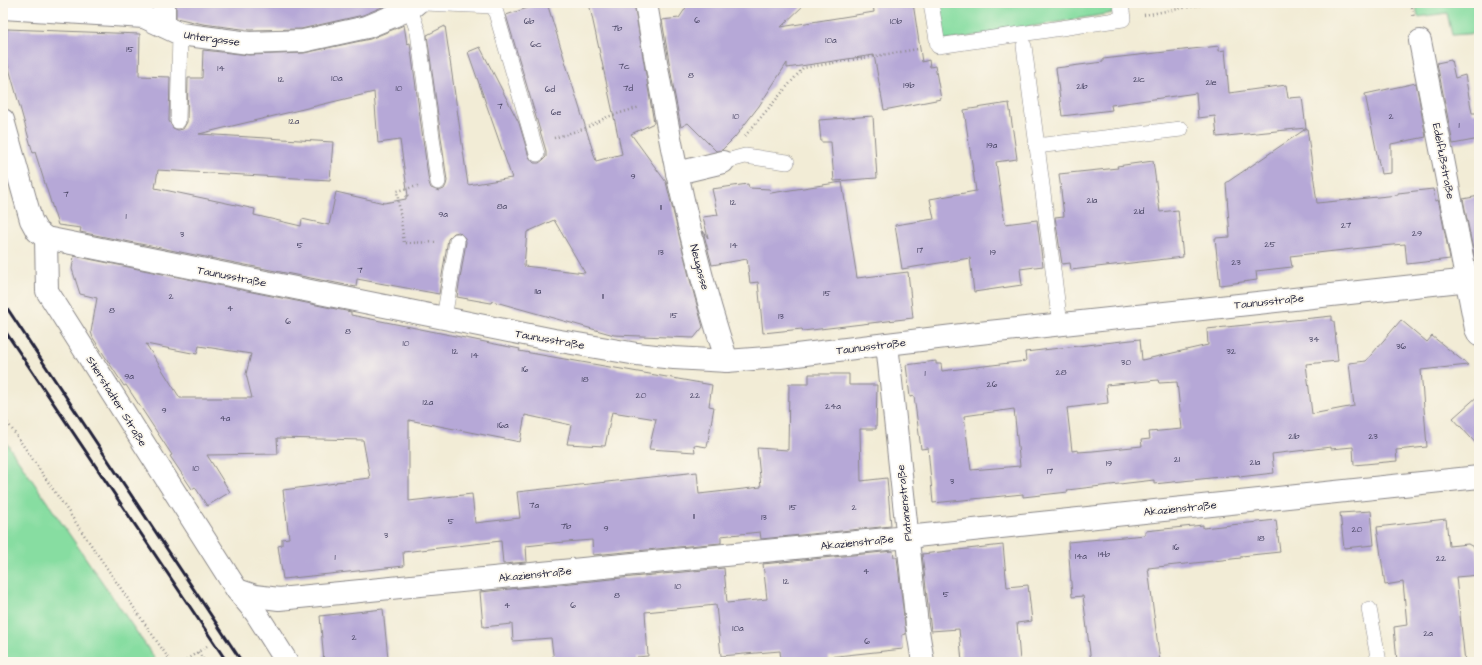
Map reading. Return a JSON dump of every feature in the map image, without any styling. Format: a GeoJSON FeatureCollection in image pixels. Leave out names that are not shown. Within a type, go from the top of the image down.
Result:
{"type":"FeatureCollection","features":[{"type":"Feature","properties":{"kind":"street"},"geometry":{"type":"LineString","coordinates":[[164,3],[172,30]]}},
{"type":"Feature","properties":{"kind":"street","name":"Neugasse"},"geometry":{"type":"LineString","coordinates":[[646,3],[663,100],[690,235],[727,361]]}},
{"type":"Feature","properties":{"kind":"street","name":"Untergasse"},"geometry":{"type":"LineString","coordinates":[[3,8],[144,17],[172,30],[249,43],[303,41],[367,27],[417,5]]}},
{"type":"Feature","properties":{"kind":"street","name":"Edelflußstraße"},"geometry":{"type":"LineString","coordinates":[[1420,41],[1473,279],[1476,329],[1479,335]]}},
{"type":"Feature","properties":{"kind":"street"},"geometry":{"type":"LineString","coordinates":[[3,120],[31,220],[36,230],[46,238]]}},
{"type":"Feature","properties":{"kind":"street"},"geometry":{"type":"LineString","coordinates":[[677,173],[723,162]]}},
{"type":"Feature","properties":{"kind":"street","name":"Taunusstraße"},"geometry":{"type":"LineString","coordinates":[[46,238],[554,340],[637,354],[727,361],[780,357],[1060,324],[1473,279]]}},
{"type":"Feature","properties":{"kind":"street","name":"Stierstadter Straße"},"geometry":{"type":"LineString","coordinates":[[46,238],[47,291],[236,590],[256,613],[287,662]]}},
{"type":"Feature","properties":{"kind":"street","name":"Platanenstraße"},"geometry":{"type":"LineString","coordinates":[[887,344],[917,625],[923,662]]}},
{"type":"Feature","properties":{"kind":"street","name":"Akazienstraße"},"geometry":{"type":"LineString","coordinates":[[236,590],[255,596],[279,599],[908,537],[1479,477]]}},
{"type":"Feature","properties":{"kind":"lane"},"geometry":{"type":"LineString","coordinates":[[931,3],[938,46],[1123,19],[1122,3]]}},
{"type":"Feature","properties":{"kind":"lane"},"geometry":{"type":"LineString","coordinates":[[438,182],[418,32],[417,5],[494,6],[536,149]]}},
{"type":"Feature","properties":{"kind":"lane"},"geometry":{"type":"LineString","coordinates":[[172,30],[178,121]]}},
{"type":"Feature","properties":{"kind":"lane"},"geometry":{"type":"LineString","coordinates":[[1024,46],[1060,324]]}},
{"type":"Feature","properties":{"kind":"lane"},"geometry":{"type":"LineString","coordinates":[[1036,146],[1181,129]]}},
{"type":"Feature","properties":{"kind":"lane"},"geometry":{"type":"LineString","coordinates":[[723,162],[745,156],[787,162]]}},
{"type":"Feature","properties":{"kind":"lane"},"geometry":{"type":"LineString","coordinates":[[444,318],[457,241]]}},
{"type":"Feature","properties":{"kind":"lane"},"geometry":{"type":"LineString","coordinates":[[1369,609],[1379,662]]}},
{"type":"Feature","properties":{"kind":"path"},"geometry":{"type":"LineString","coordinates":[[1123,19],[1212,3]]}},
{"type":"Feature","properties":{"kind":"path"},"geometry":{"type":"LineString","coordinates":[[723,162],[803,68],[938,46]]}},
{"type":"Feature","properties":{"kind":"path"},"geometry":{"type":"LineString","coordinates":[[536,149],[586,128],[607,117],[663,100]]}},
{"type":"Feature","properties":{"kind":"path"},"geometry":{"type":"LineString","coordinates":[[438,182],[397,191],[404,243],[457,241]]}},
{"type":"Feature","properties":{"kind":"path"},"geometry":{"type":"LineString","coordinates":[[3,416],[171,662]]}},
{"type":"Feature","properties":{"kind":"path"},"geometry":{"type":"LineString","coordinates":[[183,662],[207,646]]}},
{"type":"Feature","properties":{"kind":"path"},"geometry":{"type":"LineString","coordinates":[[198,652],[205,662]]}},
{"type":"Feature","properties":{"kind":"green space"},"geometry":{"type":"Polygon","coordinates":[[[932,3],[1112,3],[1113,13],[938,42],[932,3]]]}},
{"type":"Feature","properties":{"kind":"green space"},"geometry":{"type":"Polygon","coordinates":[[[1415,3],[1479,3],[1479,33],[1452,35],[1447,13],[1418,17],[1415,3]]]}},
{"type":"Feature","properties":{"kind":"green space"},"geometry":{"type":"Polygon","coordinates":[[[3,438],[147,647],[157,662],[3,662],[3,438]]]}},
{"type":"Feature","properties":{"kind":"building"},"geometry":{"type":"Polygon","coordinates":[[[176,3],[392,3],[363,15],[301,29],[250,30],[203,24],[176,18],[176,3]]]}},
{"type":"Feature","properties":{"kind":"building"},"geometry":{"type":"Polygon","coordinates":[[[547,3],[596,161],[622,154],[589,3],[634,3],[654,123],[631,134],[666,182],[703,327],[694,338],[614,335],[492,301],[491,303],[457,297],[466,242],[465,238],[459,232],[454,233],[448,239],[439,294],[357,279],[356,287],[80,232],[81,228],[58,225],[35,152],[33,153],[6,58],[7,29],[140,34],[139,76],[170,77],[169,121],[173,128],[178,130],[183,129],[187,122],[188,78],[202,78],[203,50],[249,55],[304,53],[370,39],[404,25],[407,44],[410,43],[429,183],[431,188],[439,191],[444,189],[447,181],[427,35],[445,26],[468,185],[512,178],[468,52],[480,47],[519,123],[529,157],[534,163],[539,163],[546,157],[546,151],[506,15],[547,3]],[[374,92],[199,134],[333,142],[330,180],[158,170],[155,188],[255,209],[254,215],[301,226],[302,219],[329,225],[336,192],[384,203],[406,199],[406,196],[408,196],[400,140],[378,143],[374,92]],[[554,220],[527,232],[524,266],[585,273],[554,220]]]}},
{"type":"Feature","properties":{"kind":"building"},"geometry":{"type":"Polygon","coordinates":[[[689,3],[806,3],[781,27],[874,12],[873,3],[913,3],[922,62],[929,60],[930,67],[935,66],[941,99],[884,110],[874,55],[787,68],[787,63],[759,106],[735,137],[722,150],[716,151],[688,123],[681,127],[674,91],[662,20],[679,18],[689,3]]]}},
{"type":"Feature","properties":{"kind":"building"},"geometry":{"type":"Polygon","coordinates":[[[1219,46],[1219,51],[1225,50],[1229,93],[1286,85],[1288,98],[1302,97],[1306,128],[1217,137],[1215,116],[1198,118],[1196,93],[1111,105],[1112,110],[1062,116],[1056,68],[1103,62],[1103,59],[1219,46]]]}},
{"type":"Feature","properties":{"kind":"building"},"geometry":{"type":"Polygon","coordinates":[[[1451,60],[1455,78],[1465,75],[1472,113],[1479,113],[1479,139],[1453,144],[1437,63],[1451,60]]]}},
{"type":"Feature","properties":{"kind":"building"},"geometry":{"type":"Polygon","coordinates":[[[1416,83],[1426,137],[1391,144],[1391,173],[1381,174],[1365,94],[1416,83]]]}},
{"type":"Feature","properties":{"kind":"building"},"geometry":{"type":"Polygon","coordinates":[[[1009,103],[1017,159],[996,162],[1005,224],[1037,220],[1043,266],[1020,269],[1022,285],[974,292],[970,258],[902,269],[895,225],[934,219],[930,199],[976,191],[964,110],[1009,103]]]}},
{"type":"Feature","properties":{"kind":"building"},"geometry":{"type":"Polygon","coordinates":[[[873,116],[877,178],[834,181],[831,142],[821,142],[819,120],[873,116]]]}},
{"type":"Feature","properties":{"kind":"building"},"geometry":{"type":"Polygon","coordinates":[[[1307,128],[1317,203],[1398,195],[1398,193],[1433,189],[1435,201],[1438,200],[1439,203],[1450,259],[1407,264],[1405,244],[1290,256],[1292,267],[1256,271],[1257,280],[1220,285],[1215,238],[1230,237],[1226,183],[1307,128]]]}},
{"type":"Feature","properties":{"kind":"building"},"geometry":{"type":"Polygon","coordinates":[[[1153,161],[1160,212],[1178,210],[1183,257],[1071,270],[1070,263],[1062,264],[1055,217],[1064,216],[1059,174],[1118,168],[1117,166],[1153,161]]]}},
{"type":"Feature","properties":{"kind":"building"},"geometry":{"type":"Polygon","coordinates":[[[842,182],[857,278],[908,272],[913,318],[803,331],[802,329],[763,333],[758,282],[750,283],[747,259],[712,265],[703,231],[708,238],[703,217],[718,215],[712,189],[748,184],[749,188],[770,189],[771,193],[842,182]]]}},
{"type":"Feature","properties":{"kind":"building"},"geometry":{"type":"Polygon","coordinates":[[[1479,196],[1479,255],[1474,255],[1463,199],[1479,196]]]}},
{"type":"Feature","properties":{"kind":"building"},"geometry":{"type":"Polygon","coordinates":[[[74,256],[351,312],[351,315],[520,349],[519,351],[712,385],[709,406],[714,407],[707,447],[694,445],[695,452],[649,449],[656,419],[612,412],[605,446],[567,444],[571,425],[525,415],[520,442],[409,420],[409,501],[472,494],[475,523],[520,518],[517,492],[697,472],[699,494],[761,487],[757,448],[788,450],[789,384],[809,384],[809,374],[849,374],[849,385],[877,385],[876,429],[860,429],[861,481],[887,478],[891,526],[761,539],[760,532],[721,536],[721,543],[593,555],[592,540],[553,543],[526,546],[527,562],[503,564],[501,541],[403,552],[404,566],[283,579],[278,546],[282,545],[282,539],[289,538],[283,490],[370,478],[363,440],[277,438],[278,454],[207,455],[230,492],[207,506],[195,487],[192,489],[170,456],[172,455],[93,338],[91,332],[97,298],[80,294],[72,269],[74,256]],[[146,344],[180,398],[252,398],[246,374],[251,354],[199,346],[197,354],[146,344]]]}},
{"type":"Feature","properties":{"kind":"building"},"geometry":{"type":"Polygon","coordinates":[[[1332,316],[1332,321],[1334,321],[1338,361],[1306,364],[1312,414],[1354,406],[1349,363],[1366,361],[1401,320],[1427,342],[1432,336],[1468,365],[1421,370],[1427,447],[1396,450],[1397,461],[1354,465],[1353,447],[1331,449],[1331,447],[1272,454],[1274,473],[1239,477],[1239,475],[1154,484],[1154,480],[1067,490],[1068,492],[1023,497],[1023,494],[933,503],[928,448],[921,449],[914,396],[910,397],[906,365],[936,361],[936,364],[941,364],[942,371],[1026,361],[1025,352],[1140,339],[1142,360],[1208,345],[1207,329],[1332,316]],[[1158,380],[1106,385],[1108,403],[1067,408],[1072,451],[1093,451],[1142,446],[1141,440],[1150,439],[1149,432],[1182,429],[1177,382],[1159,383],[1158,380]],[[1014,409],[964,416],[971,470],[1020,466],[1014,409]]]}},
{"type":"Feature","properties":{"kind":"building"},"geometry":{"type":"Polygon","coordinates":[[[1479,395],[1479,447],[1453,418],[1479,395]]]}},
{"type":"Feature","properties":{"kind":"building"},"geometry":{"type":"Polygon","coordinates":[[[1371,511],[1374,545],[1344,548],[1340,513],[1371,511]]]}},
{"type":"Feature","properties":{"kind":"building"},"geometry":{"type":"Polygon","coordinates":[[[1446,519],[1449,546],[1468,544],[1477,549],[1479,575],[1456,577],[1465,662],[1397,662],[1394,627],[1407,625],[1403,582],[1385,585],[1377,527],[1446,519]]]}},
{"type":"Feature","properties":{"kind":"building"},"geometry":{"type":"Polygon","coordinates":[[[1276,520],[1280,552],[1241,556],[1241,558],[1148,568],[1160,662],[1091,662],[1083,596],[1072,597],[1068,542],[1145,535],[1145,531],[1203,525],[1203,528],[1276,520]]]}},
{"type":"Feature","properties":{"kind":"building"},"geometry":{"type":"Polygon","coordinates":[[[1003,545],[1007,587],[1028,585],[1032,621],[1017,623],[1020,662],[962,662],[959,629],[931,631],[922,554],[1003,545]]]}},
{"type":"Feature","properties":{"kind":"building"},"geometry":{"type":"Polygon","coordinates":[[[893,551],[894,557],[897,557],[906,634],[902,635],[903,649],[828,657],[828,662],[788,662],[788,659],[781,660],[780,651],[721,656],[716,605],[645,612],[648,656],[637,657],[638,661],[554,662],[551,638],[513,641],[512,624],[483,627],[480,592],[724,568],[727,603],[767,599],[763,564],[893,551]]]}},
{"type":"Feature","properties":{"kind":"building"},"geometry":{"type":"Polygon","coordinates":[[[383,609],[388,658],[353,662],[324,662],[320,616],[383,609]]]}},
{"type":"Feature","properties":{"kind":"railway"},"geometry":{"type":"LineString","coordinates":[[3,302],[242,662]]}},
{"type":"Feature","properties":{"kind":"railway"},"geometry":{"type":"LineString","coordinates":[[3,328],[227,662]]}}]}
